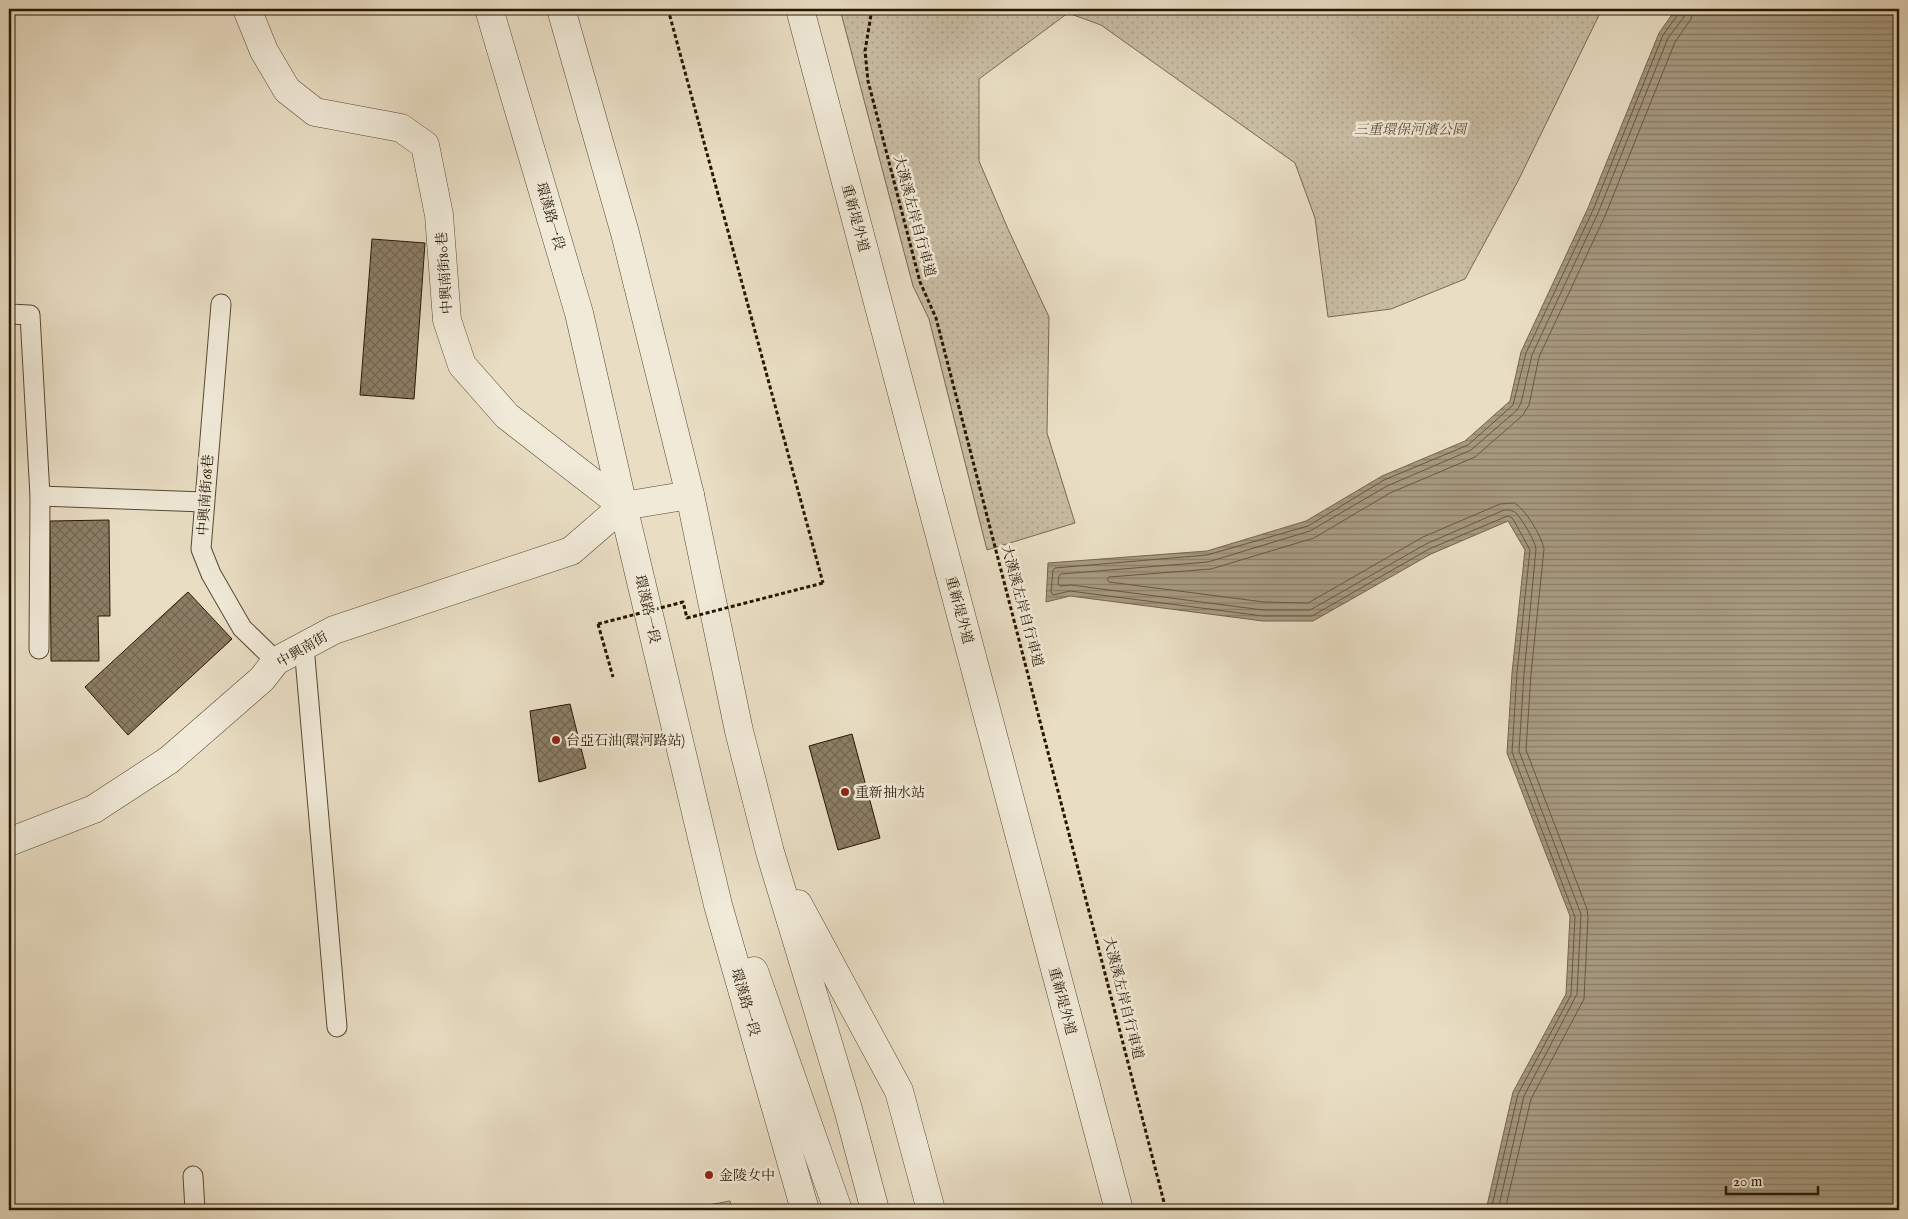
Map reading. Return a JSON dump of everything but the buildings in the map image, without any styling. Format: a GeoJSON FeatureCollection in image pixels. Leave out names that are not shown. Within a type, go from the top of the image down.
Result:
{"type":"FeatureCollection","features":[{"type":"Feature","properties":{"kind":"street","name":"中興南街80巷"},"geometry":{"type":"LineString","coordinates":[[247,9],[264,51],[287,90],[315,112],[401,128],[425,145],[439,214],[447,320],[462,365],[507,416],[623,506]]}},
{"type":"Feature","properties":{"kind":"street","name":"環漢路一段"},"geometry":{"type":"LineString","coordinates":[[489,9],[579,312],[718,905],[805,1210]]}},
{"type":"Feature","properties":{"kind":"street"},"geometry":{"type":"LineString","coordinates":[[560,9],[625,233],[690,495],[739,731],[770,852],[848,1109],[875,1210]]}},
{"type":"Feature","properties":{"kind":"street","name":"重新堤外道"},"geometry":{"type":"LineString","coordinates":[[800,9],[1119,1210]]}},
{"type":"Feature","properties":{"kind":"street"},"geometry":{"type":"LineString","coordinates":[[623,506],[690,495]]}},
{"type":"Feature","properties":{"kind":"street","name":"中興南街"},"geometry":{"type":"LineString","coordinates":[[9,842],[94,809],[169,760],[262,679],[276,661],[334,630],[571,551],[623,506]]}},
{"type":"Feature","properties":{"kind":"street"},"geometry":{"type":"LineString","coordinates":[[770,852],[898,1091],[931,1210]]}},
{"type":"Feature","properties":{"kind":"street"},"geometry":{"type":"LineString","coordinates":[[718,905],[757,978],[836,1203]]}},
{"type":"Feature","properties":{"kind":"lane","name":"中興南街68巷"},"geometry":{"type":"LineString","coordinates":[[221,304],[204,502],[202,550],[211,574],[242,628],[276,661]]}},
{"type":"Feature","properties":{"kind":"lane"},"geometry":{"type":"LineString","coordinates":[[9,314],[30,315],[40,496],[39,649]]}},
{"type":"Feature","properties":{"kind":"lane"},"geometry":{"type":"LineString","coordinates":[[40,496],[204,502]]}},
{"type":"Feature","properties":{"kind":"lane"},"geometry":{"type":"LineString","coordinates":[[304,646],[336,1027]]}},
{"type":"Feature","properties":{"kind":"lane"},"geometry":{"type":"LineString","coordinates":[[193,1176],[195,1210]]}},
{"type":"Feature","properties":{"kind":"path"},"geometry":{"type":"LineString","coordinates":[[613,677],[598,624],[683,602],[687,618],[823,583],[668,9]]}},
{"type":"Feature","properties":{"kind":"path"},"geometry":{"type":"LineString","coordinates":[[669,14],[688,9]]}},
{"type":"Feature","properties":{"kind":"path","name":"大漢溪左岸自行車道"},"geometry":{"type":"LineString","coordinates":[[872,9],[865,51],[868,81],[920,282],[936,318],[1166,1210]]}},
{"type":"Feature","properties":{"kind":"green space","name":"三重環保河濱公園"},"geometry":{"type":"Polygon","coordinates":[[[840,9],[1602,9],[1518,181],[1465,279],[1391,309],[1328,317],[1315,218],[1295,163],[1101,25],[1068,13],[979,79],[979,161],[1049,317],[1047,433],[1075,523],[987,550],[929,319],[913,286],[840,9]]]}},
{"type":"Feature","properties":{"kind":"green space"},"geometry":{"type":"Polygon","coordinates":[[[730,1201],[732,1210],[703,1210],[703,1206],[730,1201]]]}},
{"type":"Feature","properties":{"kind":"water"},"geometry":{"type":"Polygon","coordinates":[[[1676,9],[1899,9],[1899,1210],[1486,1210],[1513,1092],[1566,994],[1570,916],[1507,753],[1512,673],[1525,550],[1508,521],[1431,554],[1313,621],[1263,621],[1070,596],[1046,602],[1048,563],[1207,551],[1306,521],[1382,476],[1465,441],[1510,401],[1521,352],[1588,208],[1659,33],[1676,9]]]}},
{"type":"Feature","properties":{"kind":"place","name":"台亞石油(環河路站)"},"geometry":{"type":"Point","coordinates":[556,740]}},
{"type":"Feature","properties":{"kind":"place","name":"重新抽水站"},"geometry":{"type":"Point","coordinates":[845,792]}},
{"type":"Feature","properties":{"kind":"place","name":"金陵女中"},"geometry":{"type":"Point","coordinates":[709,1175]}}]}
